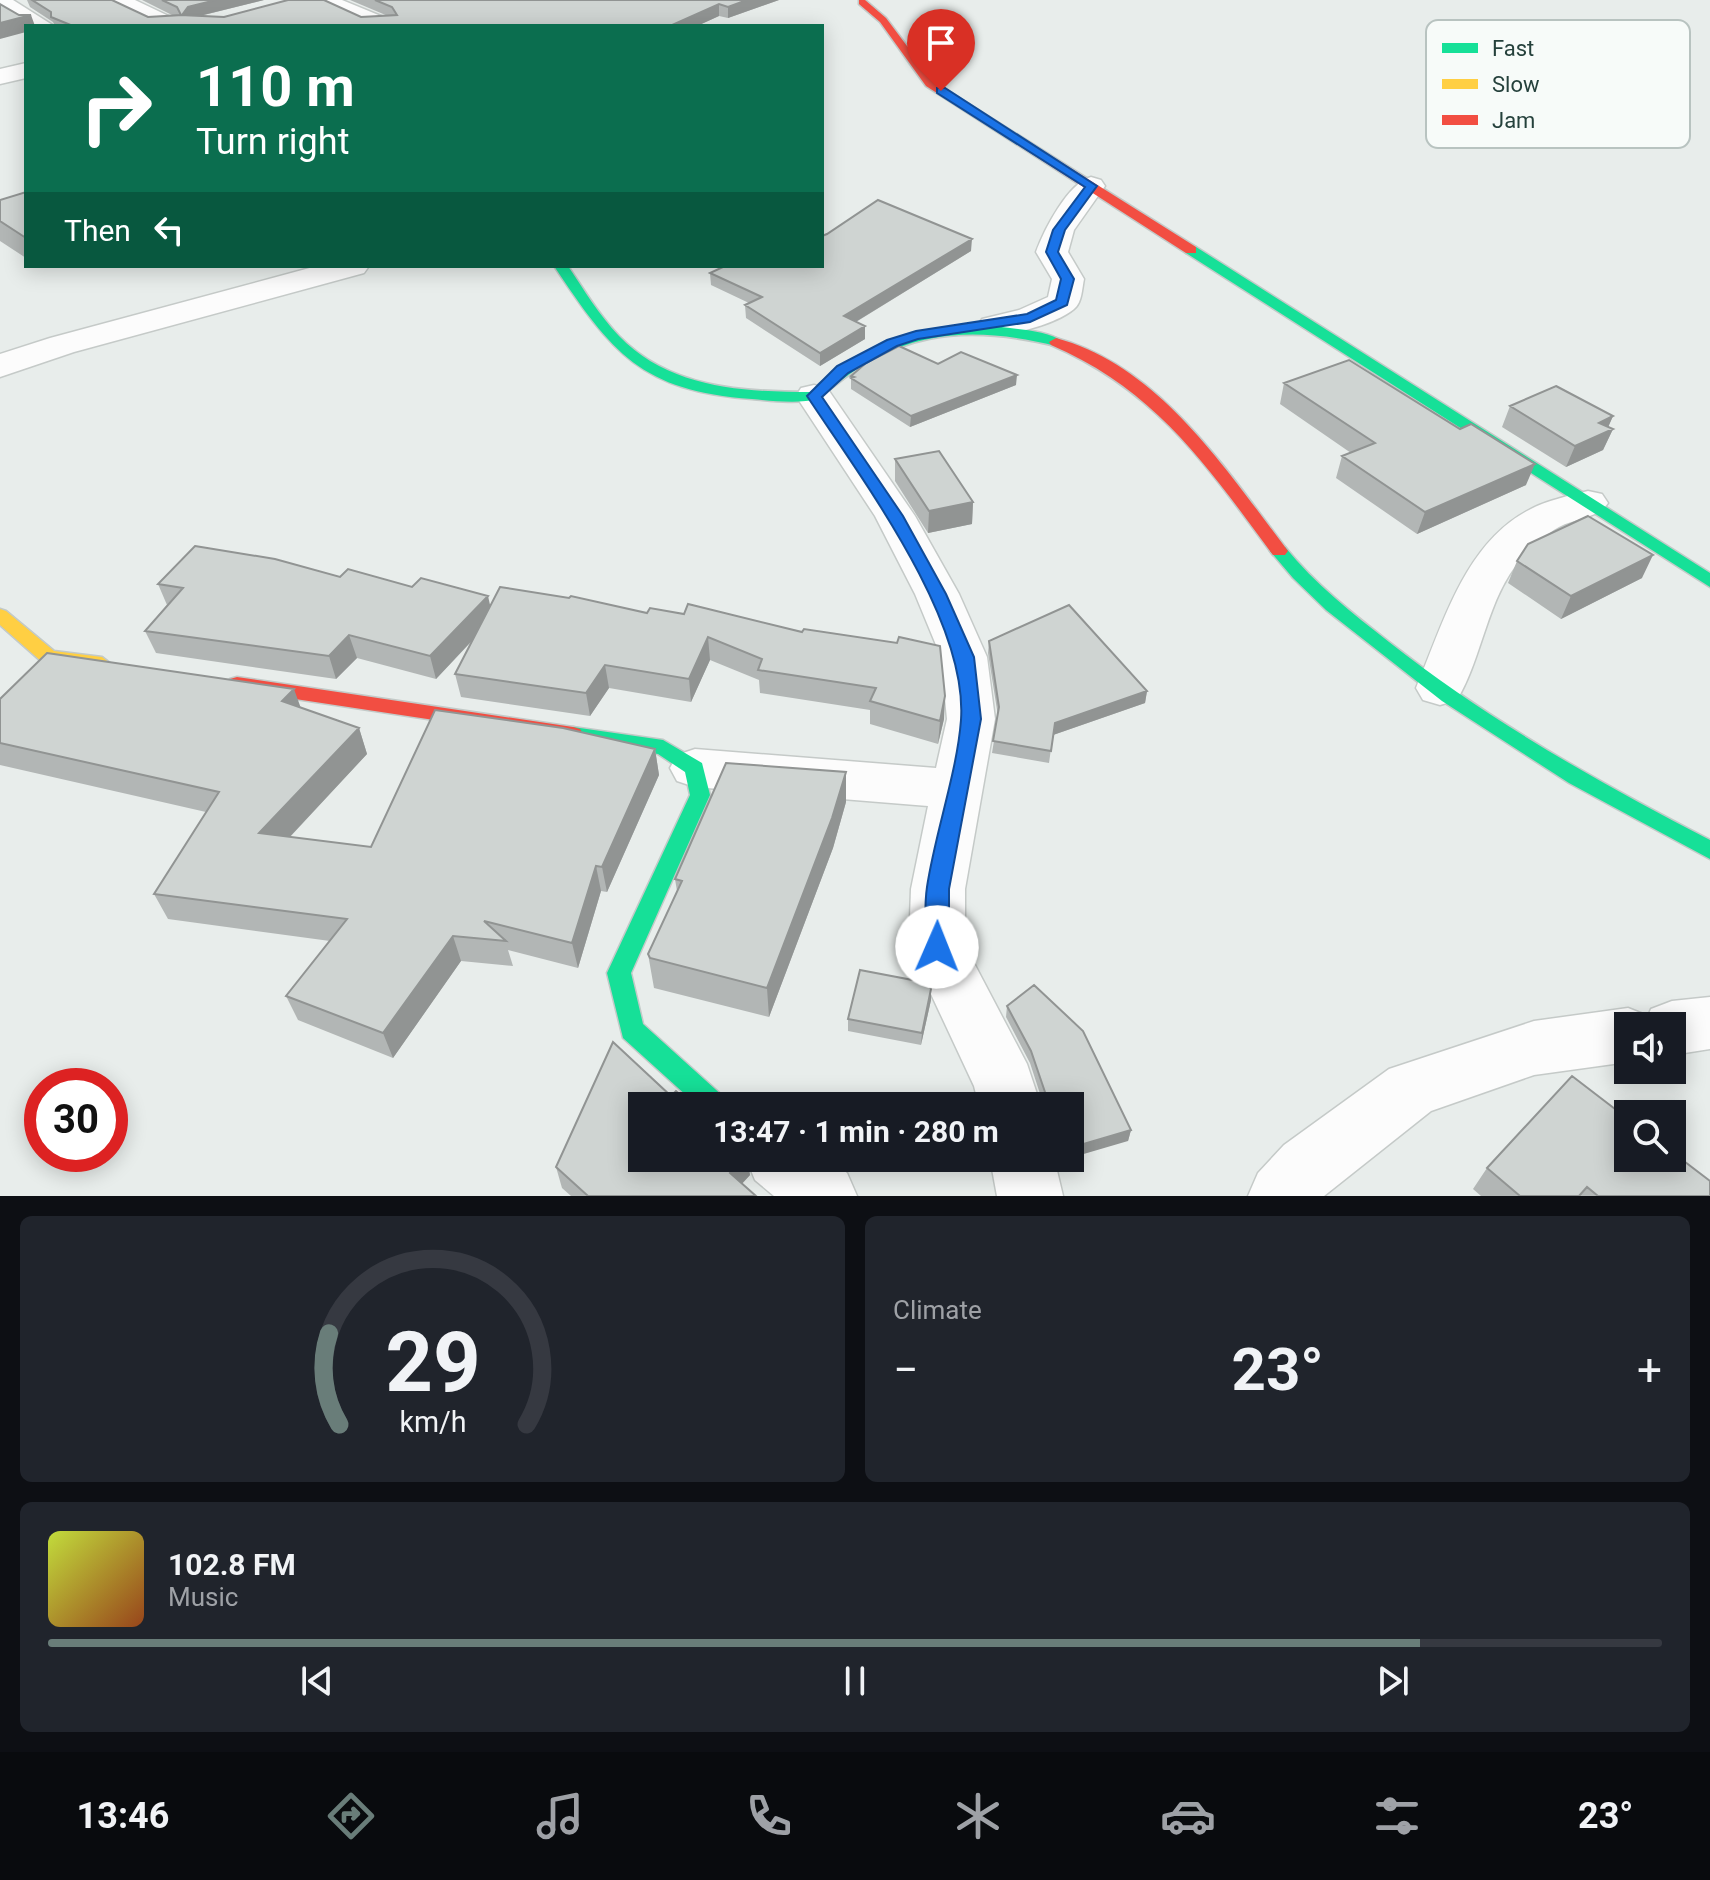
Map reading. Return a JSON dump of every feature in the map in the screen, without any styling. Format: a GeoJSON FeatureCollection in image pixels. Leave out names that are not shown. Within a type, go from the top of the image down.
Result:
{"type":"FeatureCollection","features":[{"type":"Feature","properties":{"kind":"street"},"geometry":{"type":"LineString","coordinates":[[118,0],[167,24]]}},
{"type":"Feature","properties":{"kind":"street"},"geometry":{"type":"LineString","coordinates":[[323,0],[380,24]]}},
{"type":"Feature","properties":{"kind":"street"},"geometry":{"type":"LineString","coordinates":[[0,2],[39,24]]}},
{"type":"Feature","properties":{"kind":"street"},"geometry":{"type":"LineString","coordinates":[[862,2],[884,17],[921,76],[930,84],[1710,581]]}},
{"type":"Feature","properties":{"kind":"street"},"geometry":{"type":"LineString","coordinates":[[562,268],[604,328],[625,350],[657,371],[718,394],[757,398],[814,396],[843,370],[892,343],[942,330],[994,326],[1030,318],[1063,302],[1068,279],[1052,252],[1059,230],[1091,186]]}},
{"type":"Feature","properties":{"kind":"street"},"geometry":{"type":"LineString","coordinates":[[0,366],[311,271],[336,268]]}},
{"type":"Feature","properties":{"kind":"street"},"geometry":{"type":"LineString","coordinates":[[994,326],[1026,331],[1066,345],[1088,354],[1129,380],[1181,425],[1238,494],[1274,549],[1305,583],[1405,665],[1531,749],[1710,850]]}},
{"type":"Feature","properties":{"kind":"street"},"geometry":{"type":"LineString","coordinates":[[814,396],[895,516],[937,594],[964,657],[971,719],[938,889],[937,947],[1007,1092]]}},
{"type":"Feature","properties":{"kind":"street"},"geometry":{"type":"LineString","coordinates":[[1440,688],[1459,646],[1478,590],[1506,549],[1540,520],[1588,503]]}},
{"type":"Feature","properties":{"kind":"street"},"geometry":{"type":"LineString","coordinates":[[0,615],[34,670],[127,668]]}},
{"type":"Feature","properties":{"kind":"street"},"geometry":{"type":"LineString","coordinates":[[222,682],[663,747],[695,768],[958,789]]}},
{"type":"Feature","properties":{"kind":"street"},"geometry":{"type":"LineString","coordinates":[[695,768],[700,795],[619,973],[632,1030],[701,1092]]}},
{"type":"Feature","properties":{"kind":"street"},"geometry":{"type":"LineString","coordinates":[[1686,1026],[1710,1023]]}},
{"type":"Feature","properties":{"kind":"street"},"geometry":{"type":"LineString","coordinates":[[1281,1196],[1307,1167],[1411,1089],[1534,1048],[1614,1037]]}},
{"type":"Feature","properties":{"kind":"street"},"geometry":{"type":"LineString","coordinates":[[795,1172],[824,1196]]}},
{"type":"Feature","properties":{"kind":"street"},"geometry":{"type":"LineString","coordinates":[[1025,1172],[1030,1196]]}},
{"type":"Feature","properties":{"kind":"building"},"geometry":{"type":"Polygon","coordinates":[[[32,0],[112,0],[148,17],[181,15],[177,7],[162,0],[216,0],[188,7],[182,15],[224,17],[288,0],[324,0],[361,17],[397,15],[392,7],[375,0],[747,0],[728,7],[719,4],[674,24],[68,24],[51,17],[51,12],[32,0]]]}},
{"type":"Feature","properties":{"kind":"building"},"geometry":{"type":"Polygon","coordinates":[[[0,4],[19,15],[31,15],[0,23],[0,4]]]}},
{"type":"Feature","properties":{"kind":"building"},"geometry":{"type":"Polygon","coordinates":[[[24,193],[24,237],[0,221],[0,200],[24,193]]]}},
{"type":"Feature","properties":{"kind":"building"},"geometry":{"type":"Polygon","coordinates":[[[878,200],[972,239],[844,316],[865,326],[820,353],[745,305],[762,297],[710,273],[721,268],[824,268],[824,235],[878,200]]]}},
{"type":"Feature","properties":{"kind":"building"},"geometry":{"type":"Polygon","coordinates":[[[899,346],[938,364],[961,352],[1017,375],[911,416],[851,378],[866,363],[899,346]]]}},
{"type":"Feature","properties":{"kind":"building"},"geometry":{"type":"Polygon","coordinates":[[[1349,360],[1460,429],[1471,424],[1535,464],[1425,512],[1342,456],[1375,443],[1284,383],[1349,360]]]}},
{"type":"Feature","properties":{"kind":"building"},"geometry":{"type":"Polygon","coordinates":[[[1556,386],[1613,416],[1599,423],[1613,429],[1575,446],[1510,406],[1556,386]]]}},
{"type":"Feature","properties":{"kind":"building"},"geometry":{"type":"Polygon","coordinates":[[[939,451],[973,502],[929,511],[895,459],[939,451]]]}},
{"type":"Feature","properties":{"kind":"building"},"geometry":{"type":"Polygon","coordinates":[[[1588,516],[1653,555],[1571,596],[1517,561],[1528,544],[1588,516]]]}},
{"type":"Feature","properties":{"kind":"building"},"geometry":{"type":"Polygon","coordinates":[[[195,546],[275,559],[340,577],[348,569],[412,587],[421,578],[488,596],[430,656],[349,635],[329,656],[145,631],[183,588],[158,584],[195,546]]]}},
{"type":"Feature","properties":{"kind":"building"},"geometry":{"type":"Polygon","coordinates":[[[500,587],[571,596],[647,613],[650,608],[684,614],[688,604],[802,632],[804,629],[897,643],[899,637],[940,646],[945,696],[940,721],[870,701],[876,688],[758,670],[762,659],[708,637],[689,679],[605,665],[586,693],[455,674],[500,587]]]}},
{"type":"Feature","properties":{"kind":"building"},"geometry":{"type":"Polygon","coordinates":[[[1069,605],[1147,691],[1055,723],[1051,751],[993,741],[999,707],[989,641],[1069,605]]]}},
{"type":"Feature","properties":{"kind":"building"},"geometry":{"type":"Polygon","coordinates":[[[47,653],[294,689],[282,701],[359,728],[259,833],[371,847],[435,710],[563,728],[655,749],[602,867],[596,866],[572,943],[484,921],[506,941],[453,936],[383,1033],[286,996],[347,919],[154,894],[219,792],[0,743],[0,699],[47,653]]]}},
{"type":"Feature","properties":{"kind":"building"},"geometry":{"type":"Polygon","coordinates":[[[726,763],[846,772],[832,818],[767,988],[650,958],[648,954],[682,881],[675,879],[726,763]]]}},
{"type":"Feature","properties":{"kind":"building"},"geometry":{"type":"Polygon","coordinates":[[[860,970],[928,983],[931,989],[922,1033],[848,1019],[860,970]]]}},
{"type":"Feature","properties":{"kind":"building"},"geometry":{"type":"Polygon","coordinates":[[[1034,985],[1083,1031],[1131,1130],[1084,1144],[1084,1092],[1045,1092],[1031,1051],[1007,1006],[1034,985]]]}},
{"type":"Feature","properties":{"kind":"building"},"geometry":{"type":"Polygon","coordinates":[[[613,1042],[667,1092],[628,1092],[628,1172],[731,1172],[756,1196],[588,1196],[556,1167],[613,1042]]]}},
{"type":"Feature","properties":{"kind":"building"},"geometry":{"type":"Polygon","coordinates":[[[1572,1076],[1614,1108],[1614,1172],[1686,1172],[1686,1163],[1710,1181],[1710,1196],[1598,1196],[1587,1187],[1579,1196],[1520,1196],[1487,1168],[1572,1076]]]}},
{"type":"Feature","properties":{"kind":"traffic: fast"},"geometry":{"type":"LineString","coordinates":[[1191,250],[1710,581]]}},
{"type":"Feature","properties":{"kind":"traffic: fast"},"geometry":{"type":"LineString","coordinates":[[562,268],[615,341],[645,365],[691,385],[739,394],[814,396],[866,356],[927,334],[959,329],[992,329],[1056,342]]}},
{"type":"Feature","properties":{"kind":"traffic: fast"},"geometry":{"type":"LineString","coordinates":[[1279,551],[1332,606],[1448,696],[1533,752],[1710,850]]}},
{"type":"Feature","properties":{"kind":"traffic: fast"},"geometry":{"type":"LineString","coordinates":[[573,734],[663,747],[695,768],[700,795],[619,973],[632,1030],[701,1092]]}},
{"type":"Feature","properties":{"kind":"traffic: slow"},"geometry":{"type":"LineString","coordinates":[[0,615],[49,657],[102,664]]}},
{"type":"Feature","properties":{"kind":"traffic: jam"},"geometry":{"type":"LineString","coordinates":[[862,2],[883,20],[930,84],[1191,250]]}},
{"type":"Feature","properties":{"kind":"traffic: jam"},"geometry":{"type":"LineString","coordinates":[[1056,342],[1092,357],[1155,402],[1233,489],[1279,551]]}},
{"type":"Feature","properties":{"kind":"traffic: jam"},"geometry":{"type":"LineString","coordinates":[[237,684],[573,734]]}},
{"type":"Feature","properties":{"kind":"route"},"geometry":{"type":"LineString","coordinates":[[937,947],[938,889],[971,719],[964,657],[937,594],[895,516],[814,396],[824,384],[865,355],[892,343],[916,335],[994,326],[1030,318],[1063,302],[1068,279],[1052,252],[1059,230],[1091,186],[941,91]]}}]}
